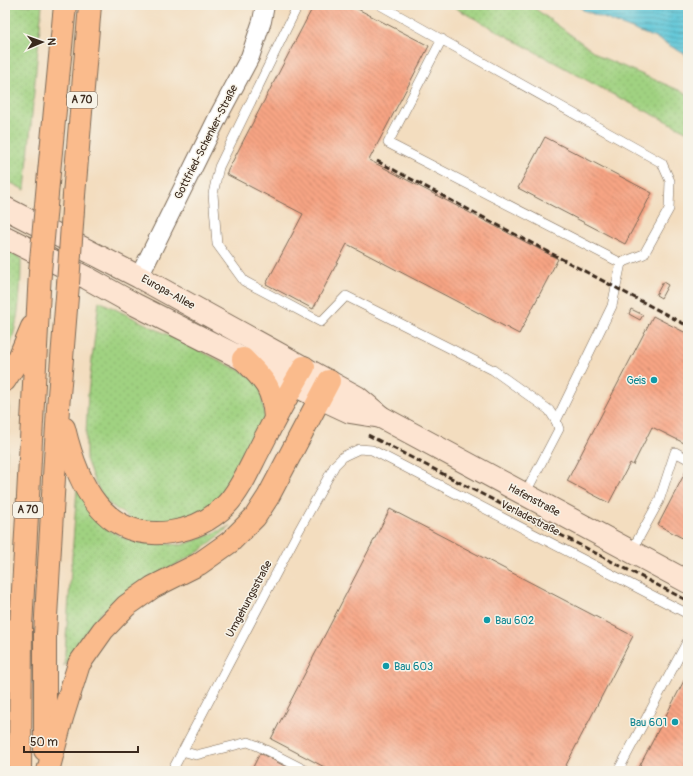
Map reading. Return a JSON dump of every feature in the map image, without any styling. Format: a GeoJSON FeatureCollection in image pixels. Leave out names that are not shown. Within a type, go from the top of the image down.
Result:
{"type":"FeatureCollection","features":[{"type":"Feature","properties":{"kind":"highway","name":"A 70"},"geometry":{"type":"LineString","coordinates":[[20,771],[21,627],[40,272],[65,5]]}},
{"type":"Feature","properties":{"kind":"highway","name":"A 70"},"geometry":{"type":"LineString","coordinates":[[47,771],[45,634],[58,408],[90,5]]}},
{"type":"Feature","properties":{"kind":"highway"},"geometry":{"type":"LineString","coordinates":[[5,380],[19,358],[38,313]]}},
{"type":"Feature","properties":{"kind":"highway"},"geometry":{"type":"LineString","coordinates":[[243,359],[259,375],[269,388],[274,405],[275,418]]}},
{"type":"Feature","properties":{"kind":"highway"},"geometry":{"type":"LineString","coordinates":[[58,408],[69,451],[81,480],[94,502],[112,519],[128,528],[147,534],[167,533],[201,524],[227,504],[241,484],[275,418],[299,376]]}},
{"type":"Feature","properties":{"kind":"highway"},"geometry":{"type":"LineString","coordinates":[[47,771],[79,664],[103,630],[126,606],[153,587],[199,564],[230,542],[255,517],[268,497],[324,389]]}},
{"type":"Feature","properties":{"kind":"highway"},"geometry":{"type":"LineString","coordinates":[[5,629],[21,707]]}},
{"type":"Feature","properties":{"kind":"street","name":"Gottfried-Schenker-Straße"},"geometry":{"type":"LineString","coordinates":[[139,277],[220,113],[250,57],[262,21],[265,5]]}},
{"type":"Feature","properties":{"kind":"street","name":"Europa-Allee"},"geometry":{"type":"LineString","coordinates":[[5,208],[139,277],[299,376],[324,389]]}},
{"type":"Feature","properties":{"kind":"street","name":"Europa-Allee"},"geometry":{"type":"LineString","coordinates":[[5,237],[243,359],[299,376]]}},
{"type":"Feature","properties":{"kind":"street","name":"Hafenstraße"},"geometry":{"type":"LineString","coordinates":[[324,389],[350,412],[381,417],[688,582]]}},
{"type":"Feature","properties":{"kind":"lane"},"geometry":{"type":"LineString","coordinates":[[298,5],[219,167],[213,194],[217,244],[244,281],[321,322],[346,296],[493,370],[549,410],[556,420],[559,429],[525,494]]}},
{"type":"Feature","properties":{"kind":"lane"},"geometry":{"type":"LineString","coordinates":[[380,5],[442,39],[662,163],[670,181],[669,209],[644,254],[621,263],[388,143],[442,39]]}},
{"type":"Feature","properties":{"kind":"lane"},"geometry":{"type":"LineString","coordinates":[[556,420],[612,306],[621,263]]}},
{"type":"Feature","properties":{"kind":"lane","name":"Verladestraße"},"geometry":{"type":"LineString","coordinates":[[359,449],[372,450],[688,614]]}},
{"type":"Feature","properties":{"kind":"lane","name":"Umgehungsstraße"},"geometry":{"type":"LineString","coordinates":[[172,771],[335,465],[344,456],[359,449]]}},
{"type":"Feature","properties":{"kind":"lane"},"geometry":{"type":"LineString","coordinates":[[631,552],[659,500],[675,452],[688,459]]}},
{"type":"Feature","properties":{"kind":"lane"},"geometry":{"type":"LineString","coordinates":[[618,771],[688,640]]}},
{"type":"Feature","properties":{"kind":"lane"},"geometry":{"type":"LineString","coordinates":[[182,751],[196,755],[248,742],[307,771]]}},
{"type":"Feature","properties":{"kind":"green space"},"geometry":{"type":"Polygon","coordinates":[[[5,5],[42,5],[25,190],[5,180],[5,5]]]}},
{"type":"Feature","properties":{"kind":"green space"},"geometry":{"type":"Polygon","coordinates":[[[450,5],[530,5],[601,57],[688,94],[688,132],[612,94],[450,5]]]}},
{"type":"Feature","properties":{"kind":"green space"},"geometry":{"type":"Polygon","coordinates":[[[5,249],[21,258],[20,296],[16,322],[10,347],[5,358],[5,249]]]}},
{"type":"Feature","properties":{"kind":"green space"},"geometry":{"type":"Polygon","coordinates":[[[99,301],[249,375],[260,385],[266,424],[214,507],[178,524],[134,521],[105,501],[93,478],[86,459],[88,393],[99,301]]]}},
{"type":"Feature","properties":{"kind":"green space"},"geometry":{"type":"Polygon","coordinates":[[[9,403],[5,499],[5,411],[9,403]]]}},
{"type":"Feature","properties":{"kind":"green space"},"geometry":{"type":"Polygon","coordinates":[[[77,488],[93,515],[105,528],[124,538],[140,542],[182,545],[231,526],[200,551],[122,595],[99,615],[81,639],[64,666],[77,488]]]}},
{"type":"Feature","properties":{"kind":"water"},"geometry":{"type":"Polygon","coordinates":[[[578,5],[688,5],[688,56],[658,39],[583,10],[578,5]]]}},
{"type":"Feature","properties":{"kind":"building"},"geometry":{"type":"Polygon","coordinates":[[[314,5],[350,5],[429,46],[369,160],[558,259],[519,334],[347,244],[313,309],[266,284],[303,214],[226,174],[314,5]]]}},
{"type":"Feature","properties":{"kind":"building"},"geometry":{"type":"Polygon","coordinates":[[[545,137],[652,193],[625,244],[518,188],[545,137]]]}},
{"type":"Feature","properties":{"kind":"building"},"geometry":{"type":"Polygon","coordinates":[[[663,282],[668,285],[661,298],[656,295],[663,282]]]}},
{"type":"Feature","properties":{"kind":"building"},"geometry":{"type":"Polygon","coordinates":[[[631,309],[643,315],[640,320],[629,314],[631,309]]]}},
{"type":"Feature","properties":{"kind":"building","name":"Geis"},"geometry":{"type":"Polygon","coordinates":[[[653,316],[688,334],[688,445],[652,427],[633,465],[630,463],[609,503],[567,481],[653,316]]]}},
{"type":"Feature","properties":{"kind":"building"},"geometry":{"type":"Polygon","coordinates":[[[686,471],[688,472],[688,541],[658,525],[686,471]]]}},
{"type":"Feature","properties":{"kind":"building"},"geometry":{"type":"Polygon","coordinates":[[[390,509],[633,636],[563,771],[332,771],[271,739],[390,509]]]}},
{"type":"Feature","properties":{"kind":"building","name":"Bau 601"},"geometry":{"type":"Polygon","coordinates":[[[688,673],[688,771],[637,771],[688,673]]]}},
{"type":"Feature","properties":{"kind":"building"},"geometry":{"type":"Polygon","coordinates":[[[260,753],[294,771],[251,771],[260,753]]]}},
{"type":"Feature","properties":{"kind":"railway"},"geometry":{"type":"LineString","coordinates":[[377,161],[688,326]]}},
{"type":"Feature","properties":{"kind":"railway"},"geometry":{"type":"LineString","coordinates":[[368,435],[688,601]]}},
{"type":"Feature","properties":{"kind":"place","name":"Geis"},"geometry":{"type":"Point","coordinates":[654,380]}},
{"type":"Feature","properties":{"kind":"place","name":"Bau 602"},"geometry":{"type":"Point","coordinates":[487,620]}},
{"type":"Feature","properties":{"kind":"place","name":"Bau 603"},"geometry":{"type":"Point","coordinates":[386,666]}},
{"type":"Feature","properties":{"kind":"place","name":"Bau 601"},"geometry":{"type":"Point","coordinates":[675,722]}}]}
